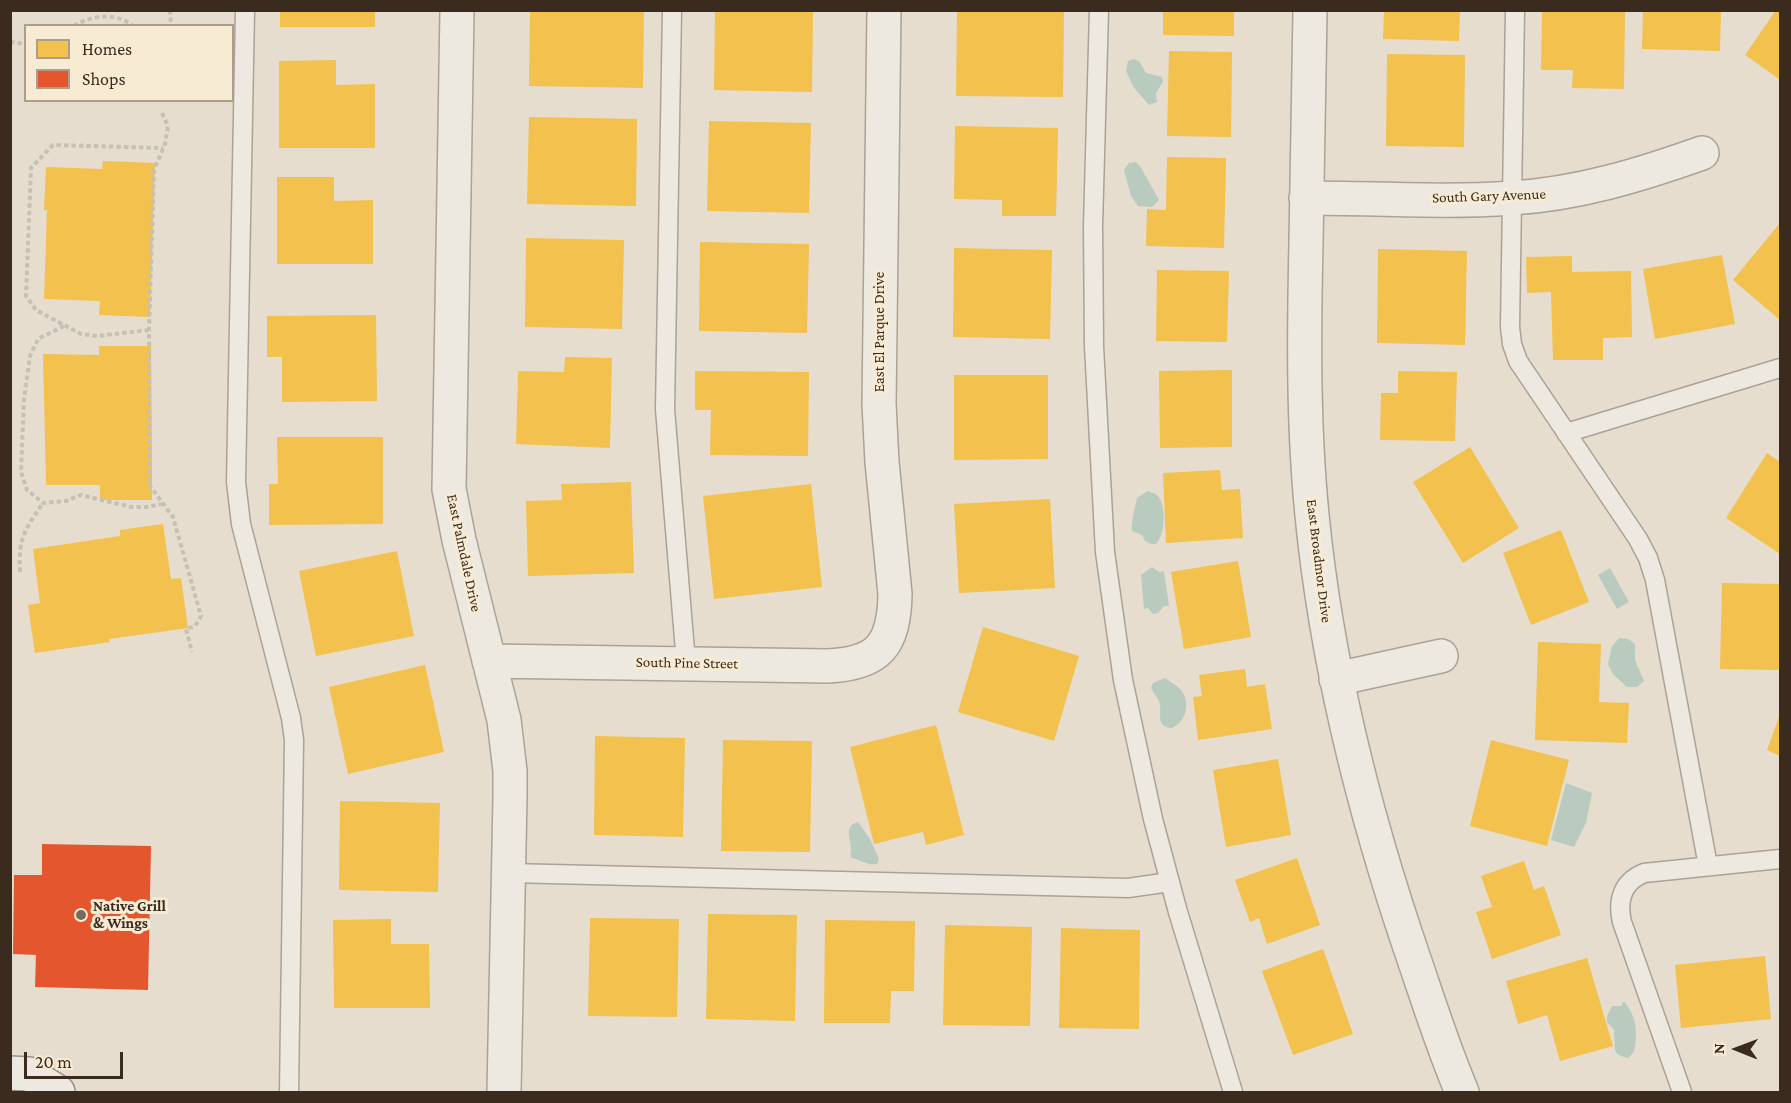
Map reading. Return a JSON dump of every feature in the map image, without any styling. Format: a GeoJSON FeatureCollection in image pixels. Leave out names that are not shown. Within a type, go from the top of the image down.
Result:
{"type":"FeatureCollection","features":[{"type":"Feature","properties":{"kind":"street","name":"East Palmdale Drive"},"geometry":{"type":"LineString","coordinates":[[457,10],[449,489],[457,532],[504,720],[508,745],[509,873],[504,1092]]}},
{"type":"Feature","properties":{"kind":"street","name":"East El Parque Drive"},"geometry":{"type":"LineString","coordinates":[[880,650],[891,632],[895,594],[882,462],[879,404],[884,10]]}},
{"type":"Feature","properties":{"kind":"street","name":"East Broadmor Drive"},"geometry":{"type":"LineString","coordinates":[[1310,10],[1304,344],[1308,460],[1319,570],[1336,679],[1376,844],[1445,1050],[1462,1092]]}},
{"type":"Feature","properties":{"kind":"street","name":"South Gary Avenue"},"geometry":{"type":"LineString","coordinates":[[1306,198],[1512,198],[1616,182],[1702,153]]}},
{"type":"Feature","properties":{"kind":"street","name":"South Pine Street"},"geometry":{"type":"LineString","coordinates":[[489,661],[844,665],[864,660],[880,650]]}},
{"type":"Feature","properties":{"kind":"street"},"geometry":{"type":"LineString","coordinates":[[1336,679],[1441,656]]}},
{"type":"Feature","properties":{"kind":"street"},"geometry":{"type":"LineString","coordinates":[[10,1073],[29,1074],[58,1092]]}},
{"type":"Feature","properties":{"kind":"lane"},"geometry":{"type":"LineString","coordinates":[[245,10],[236,482],[241,524],[291,718],[294,740],[289,1092]]}},
{"type":"Feature","properties":{"kind":"lane"},"geometry":{"type":"LineString","coordinates":[[672,10],[665,409],[686,663]]}},
{"type":"Feature","properties":{"kind":"lane"},"geometry":{"type":"LineString","coordinates":[[1098,10],[1093,226],[1094,346],[1105,552],[1123,681],[1153,819],[1233,1092]]}},
{"type":"Feature","properties":{"kind":"lane"},"geometry":{"type":"LineString","coordinates":[[1515,10],[1510,327],[1512,344],[1518,361],[1638,539],[1648,558],[1655,580],[1708,866]]}},
{"type":"Feature","properties":{"kind":"lane"},"geometry":{"type":"LineString","coordinates":[[1566,433],[1780,368]]}},
{"type":"Feature","properties":{"kind":"lane"},"geometry":{"type":"LineString","coordinates":[[1682,1092],[1622,922],[1620,903],[1628,883],[1644,873],[1780,859]]}},
{"type":"Feature","properties":{"kind":"lane"},"geometry":{"type":"LineString","coordinates":[[509,873],[1128,888],[1170,882]]}},
{"type":"Feature","properties":{"kind":"path"},"geometry":{"type":"LineString","coordinates":[[80,24],[107,15],[132,24]]}},
{"type":"Feature","properties":{"kind":"path"},"geometry":{"type":"LineString","coordinates":[[162,113],[168,126],[164,148],[154,170],[149,330],[150,486],[173,518],[201,616],[195,626],[186,630],[192,652]]}},
{"type":"Feature","properties":{"kind":"path"},"geometry":{"type":"LineString","coordinates":[[149,330],[97,336],[81,334],[36,310],[26,296],[32,168],[53,145],[164,148]]}},
{"type":"Feature","properties":{"kind":"path"},"geometry":{"type":"LineString","coordinates":[[64,326],[38,339],[30,356],[24,399],[21,472],[27,490],[43,503],[66,501],[81,495],[131,507],[147,507],[163,503]]}},
{"type":"Feature","properties":{"kind":"path"},"geometry":{"type":"LineString","coordinates":[[20,572],[19,558],[23,533],[43,503]]}},
{"type":"Feature","properties":{"kind":"shaded area"},"geometry":{"type":"Polygon","coordinates":[[[1134,59],[1139,61],[1146,73],[1162,77],[1163,82],[1156,93],[1157,102],[1149,105],[1134,88],[1126,71],[1128,61],[1134,59]]]}},
{"type":"Feature","properties":{"kind":"shaded area"},"geometry":{"type":"Polygon","coordinates":[[[1136,162],[1159,200],[1152,207],[1138,206],[1131,196],[1124,170],[1129,163],[1136,162]]]}},
{"type":"Feature","properties":{"kind":"shaded area"},"geometry":{"type":"Polygon","coordinates":[[[1148,491],[1159,497],[1163,510],[1163,529],[1156,544],[1145,541],[1142,535],[1132,531],[1137,498],[1148,491]]]}},
{"type":"Feature","properties":{"kind":"shaded area"},"geometry":{"type":"Polygon","coordinates":[[[1152,567],[1159,572],[1164,571],[1169,606],[1164,606],[1158,613],[1153,614],[1148,608],[1144,609],[1141,575],[1152,567]]]}},
{"type":"Feature","properties":{"kind":"shaded area"},"geometry":{"type":"Polygon","coordinates":[[[1610,568],[1629,602],[1617,609],[1598,575],[1610,568]]]}},
{"type":"Feature","properties":{"kind":"shaded area"},"geometry":{"type":"Polygon","coordinates":[[[1619,638],[1628,639],[1635,644],[1635,660],[1644,681],[1637,687],[1627,687],[1613,674],[1608,664],[1612,646],[1619,638]]]}},
{"type":"Feature","properties":{"kind":"shaded area"},"geometry":{"type":"Polygon","coordinates":[[[1165,678],[1179,688],[1186,701],[1184,717],[1172,728],[1166,727],[1161,722],[1159,701],[1151,688],[1153,683],[1165,678]]]}},
{"type":"Feature","properties":{"kind":"shaded area"},"geometry":{"type":"Polygon","coordinates":[[[1566,783],[1592,793],[1586,823],[1574,847],[1551,840],[1566,783]]]}},
{"type":"Feature","properties":{"kind":"shaded area"},"geometry":{"type":"Polygon","coordinates":[[[858,822],[870,839],[879,859],[877,864],[851,858],[849,829],[858,822]]]}},
{"type":"Feature","properties":{"kind":"shaded area"},"geometry":{"type":"Polygon","coordinates":[[[1624,1001],[1632,1013],[1636,1031],[1634,1052],[1628,1058],[1618,1055],[1615,1050],[1614,1030],[1607,1022],[1612,1006],[1621,1006],[1624,1001]]]}},
{"type":"Feature","properties":{"kind":"building: Homes"},"geometry":{"type":"Polygon","coordinates":[[[280,10],[375,10],[375,27],[280,27],[280,10]]]}},
{"type":"Feature","properties":{"kind":"building: Homes"},"geometry":{"type":"Polygon","coordinates":[[[530,10],[644,10],[643,88],[529,86],[530,10]]]}},
{"type":"Feature","properties":{"kind":"building: Homes"},"geometry":{"type":"Polygon","coordinates":[[[715,10],[813,10],[812,92],[714,90],[715,10]]]}},
{"type":"Feature","properties":{"kind":"building: Homes"},"geometry":{"type":"Polygon","coordinates":[[[957,10],[1064,10],[1063,97],[956,96],[957,10]]]}},
{"type":"Feature","properties":{"kind":"building: Homes"},"geometry":{"type":"Polygon","coordinates":[[[1163,10],[1234,10],[1234,36],[1163,35],[1163,10]]]}},
{"type":"Feature","properties":{"kind":"building: Homes"},"geometry":{"type":"Polygon","coordinates":[[[1384,10],[1460,10],[1459,41],[1383,39],[1384,10]]]}},
{"type":"Feature","properties":{"kind":"building: Homes"},"geometry":{"type":"Polygon","coordinates":[[[1542,10],[1625,10],[1624,89],[1572,88],[1573,70],[1541,70],[1542,10]]]}},
{"type":"Feature","properties":{"kind":"building: Homes"},"geometry":{"type":"Polygon","coordinates":[[[1643,10],[1721,10],[1720,51],[1642,49],[1643,10]]]}},
{"type":"Feature","properties":{"kind":"building: Homes"},"geometry":{"type":"Polygon","coordinates":[[[1776,10],[1780,10],[1779,79],[1745,55],[1776,10]]]}},
{"type":"Feature","properties":{"kind":"building: Homes"},"geometry":{"type":"Polygon","coordinates":[[[1169,51],[1232,52],[1231,137],[1167,136],[1169,51]]]}},
{"type":"Feature","properties":{"kind":"building: Homes"},"geometry":{"type":"Polygon","coordinates":[[[1387,54],[1465,55],[1464,147],[1386,146],[1387,54]]]}},
{"type":"Feature","properties":{"kind":"building: Homes"},"geometry":{"type":"Polygon","coordinates":[[[336,60],[336,85],[375,84],[375,148],[279,148],[279,61],[336,60]]]}},
{"type":"Feature","properties":{"kind":"building: Homes"},"geometry":{"type":"Polygon","coordinates":[[[529,117],[637,119],[636,206],[527,204],[529,117]]]}},
{"type":"Feature","properties":{"kind":"building: Homes"},"geometry":{"type":"Polygon","coordinates":[[[709,121],[811,123],[809,213],[707,211],[709,121]]]}},
{"type":"Feature","properties":{"kind":"building: Homes"},"geometry":{"type":"Polygon","coordinates":[[[955,126],[1058,128],[1056,216],[1002,216],[1002,200],[954,199],[955,126]]]}},
{"type":"Feature","properties":{"kind":"building: Homes"},"geometry":{"type":"Polygon","coordinates":[[[1167,157],[1226,158],[1224,248],[1146,246],[1147,209],[1166,210],[1167,157]]]}},
{"type":"Feature","properties":{"kind":"building: Homes"},"geometry":{"type":"Polygon","coordinates":[[[103,161],[155,163],[150,317],[99,315],[100,301],[44,299],[46,167],[102,169],[103,161]]]}},
{"type":"Feature","properties":{"kind":"building: Homes"},"geometry":{"type":"Polygon","coordinates":[[[277,177],[334,177],[334,201],[373,200],[373,264],[277,264],[277,177]]]}},
{"type":"Feature","properties":{"kind":"building: Homes"},"geometry":{"type":"Polygon","coordinates":[[[1780,223],[1780,320],[1733,280],[1780,223]]]}},
{"type":"Feature","properties":{"kind":"building: Homes"},"geometry":{"type":"Polygon","coordinates":[[[526,238],[624,240],[622,329],[525,327],[526,238]]]}},
{"type":"Feature","properties":{"kind":"building: Homes"},"geometry":{"type":"Polygon","coordinates":[[[700,242],[809,244],[807,333],[699,331],[700,242]]]}},
{"type":"Feature","properties":{"kind":"building: Homes"},"geometry":{"type":"Polygon","coordinates":[[[954,248],[1052,250],[1050,339],[953,337],[954,248]]]}},
{"type":"Feature","properties":{"kind":"building: Homes"},"geometry":{"type":"Polygon","coordinates":[[[1378,249],[1467,251],[1465,345],[1377,343],[1378,249]]]}},
{"type":"Feature","properties":{"kind":"building: Homes"},"geometry":{"type":"Polygon","coordinates":[[[1722,255],[1735,324],[1655,339],[1643,269],[1722,255]]]}},
{"type":"Feature","properties":{"kind":"building: Homes"},"geometry":{"type":"Polygon","coordinates":[[[1572,256],[1572,272],[1631,271],[1632,337],[1603,338],[1603,360],[1553,360],[1551,292],[1527,293],[1526,257],[1572,256]]]}},
{"type":"Feature","properties":{"kind":"building: Homes"},"geometry":{"type":"Polygon","coordinates":[[[1157,270],[1229,271],[1227,342],[1156,341],[1157,270]]]}},
{"type":"Feature","properties":{"kind":"building: Homes"},"geometry":{"type":"Polygon","coordinates":[[[376,315],[377,401],[282,402],[282,357],[267,357],[267,316],[376,315]]]}},
{"type":"Feature","properties":{"kind":"building: Homes"},"geometry":{"type":"Polygon","coordinates":[[[99,346],[151,346],[152,500],[100,500],[100,485],[46,485],[43,354],[99,355],[99,346]]]}},
{"type":"Feature","properties":{"kind":"building: Homes"},"geometry":{"type":"Polygon","coordinates":[[[565,357],[612,358],[610,448],[516,444],[518,371],[564,372],[565,357]]]}},
{"type":"Feature","properties":{"kind":"building: Homes"},"geometry":{"type":"Polygon","coordinates":[[[1232,370],[1232,447],[1160,448],[1159,371],[1232,370]]]}},
{"type":"Feature","properties":{"kind":"building: Homes"},"geometry":{"type":"Polygon","coordinates":[[[695,371],[809,372],[808,456],[710,455],[711,410],[695,410],[695,371]]]}},
{"type":"Feature","properties":{"kind":"building: Homes"},"geometry":{"type":"Polygon","coordinates":[[[1398,371],[1457,372],[1455,441],[1380,440],[1381,393],[1398,393],[1398,371]]]}},
{"type":"Feature","properties":{"kind":"building: Homes"},"geometry":{"type":"Polygon","coordinates":[[[954,375],[1048,375],[1048,459],[954,460],[954,375]]]}},
{"type":"Feature","properties":{"kind":"building: Homes"},"geometry":{"type":"Polygon","coordinates":[[[277,437],[383,437],[383,524],[269,525],[269,484],[278,484],[277,437]]]}},
{"type":"Feature","properties":{"kind":"building: Homes"},"geometry":{"type":"Polygon","coordinates":[[[1470,447],[1519,528],[1463,563],[1413,482],[1470,447]]]}},
{"type":"Feature","properties":{"kind":"building: Homes"},"geometry":{"type":"Polygon","coordinates":[[[1767,453],[1780,462],[1780,554],[1726,518],[1767,453]]]}},
{"type":"Feature","properties":{"kind":"building: Homes"},"geometry":{"type":"Polygon","coordinates":[[[1220,470],[1222,490],[1240,489],[1243,538],[1166,543],[1163,473],[1220,470]]]}},
{"type":"Feature","properties":{"kind":"building: Homes"},"geometry":{"type":"Polygon","coordinates":[[[631,482],[634,573],[528,576],[526,501],[562,500],[561,484],[631,482]]]}},
{"type":"Feature","properties":{"kind":"building: Homes"},"geometry":{"type":"Polygon","coordinates":[[[811,484],[822,587],[714,599],[703,496],[811,484]]]}},
{"type":"Feature","properties":{"kind":"building: Homes"},"geometry":{"type":"Polygon","coordinates":[[[1050,499],[1055,588],[959,593],[954,504],[1050,499]]]}},
{"type":"Feature","properties":{"kind":"building: Homes"},"geometry":{"type":"Polygon","coordinates":[[[163,524],[171,579],[181,578],[188,628],[109,639],[110,642],[35,653],[28,605],[40,603],[33,549],[120,536],[120,530],[163,524]]]}},
{"type":"Feature","properties":{"kind":"building: Homes"},"geometry":{"type":"Polygon","coordinates":[[[1561,530],[1589,602],[1531,625],[1503,553],[1561,530]]]}},
{"type":"Feature","properties":{"kind":"building: Homes"},"geometry":{"type":"Polygon","coordinates":[[[397,551],[414,636],[316,656],[299,571],[397,551]]]}},
{"type":"Feature","properties":{"kind":"building: Homes"},"geometry":{"type":"Polygon","coordinates":[[[1238,561],[1251,637],[1184,649],[1171,572],[1238,561]]]}},
{"type":"Feature","properties":{"kind":"building: Homes"},"geometry":{"type":"Polygon","coordinates":[[[1722,583],[1780,584],[1780,670],[1720,669],[1722,583]]]}},
{"type":"Feature","properties":{"kind":"building: Homes"},"geometry":{"type":"Polygon","coordinates":[[[983,627],[1079,656],[1054,741],[958,712],[983,627]]]}},
{"type":"Feature","properties":{"kind":"building: Homes"},"geometry":{"type":"Polygon","coordinates":[[[1538,642],[1601,644],[1599,702],[1629,703],[1627,743],[1535,740],[1538,642]]]}},
{"type":"Feature","properties":{"kind":"building: Homes"},"geometry":{"type":"Polygon","coordinates":[[[425,665],[444,752],[348,774],[329,687],[425,665]]]}},
{"type":"Feature","properties":{"kind":"building: Homes"},"geometry":{"type":"Polygon","coordinates":[[[1245,669],[1247,687],[1265,684],[1272,729],[1198,740],[1193,697],[1202,696],[1199,675],[1245,669]]]}},
{"type":"Feature","properties":{"kind":"building: Homes"},"geometry":{"type":"Polygon","coordinates":[[[1780,714],[1780,756],[1767,750],[1780,714]]]}},
{"type":"Feature","properties":{"kind":"building: Homes"},"geometry":{"type":"Polygon","coordinates":[[[936,725],[964,835],[926,845],[923,832],[874,844],[850,747],[936,725]]]}},
{"type":"Feature","properties":{"kind":"building: Homes"},"geometry":{"type":"Polygon","coordinates":[[[595,736],[685,738],[683,837],[594,835],[595,736]]]}},
{"type":"Feature","properties":{"kind":"building: Homes"},"geometry":{"type":"Polygon","coordinates":[[[723,740],[812,741],[810,852],[721,851],[723,740]]]}},
{"type":"Feature","properties":{"kind":"building: Homes"},"geometry":{"type":"Polygon","coordinates":[[[1491,740],[1569,760],[1547,846],[1470,826],[1491,740]]]}},
{"type":"Feature","properties":{"kind":"building: Homes"},"geometry":{"type":"Polygon","coordinates":[[[1278,759],[1291,835],[1226,847],[1213,770],[1278,759]]]}},
{"type":"Feature","properties":{"kind":"building: Homes"},"geometry":{"type":"Polygon","coordinates":[[[340,801],[440,803],[438,892],[339,890],[340,801]]]}},
{"type":"Feature","properties":{"kind":"building: Homes"},"geometry":{"type":"Polygon","coordinates":[[[1297,858],[1320,925],[1267,944],[1259,918],[1250,922],[1235,880],[1297,858]]]}},
{"type":"Feature","properties":{"kind":"building: Homes"},"geometry":{"type":"Polygon","coordinates":[[[1524,861],[1534,890],[1544,886],[1561,935],[1492,959],[1476,912],[1492,907],[1481,876],[1524,861]]]}},
{"type":"Feature","properties":{"kind":"building: Homes"},"geometry":{"type":"Polygon","coordinates":[[[708,914],[797,915],[795,1021],[706,1019],[708,914]]]}},
{"type":"Feature","properties":{"kind":"building: Homes"},"geometry":{"type":"Polygon","coordinates":[[[590,918],[679,919],[677,1017],[588,1016],[590,918]]]}},
{"type":"Feature","properties":{"kind":"building: Homes"},"geometry":{"type":"Polygon","coordinates":[[[391,919],[391,944],[429,944],[430,1008],[334,1008],[333,920],[391,919]]]}},
{"type":"Feature","properties":{"kind":"building: Homes"},"geometry":{"type":"Polygon","coordinates":[[[825,920],[915,921],[914,991],[891,991],[890,1023],[824,1023],[825,920]]]}},
{"type":"Feature","properties":{"kind":"building: Homes"},"geometry":{"type":"Polygon","coordinates":[[[945,925],[1032,927],[1030,1026],[943,1025],[945,925]]]}},
{"type":"Feature","properties":{"kind":"building: Homes"},"geometry":{"type":"Polygon","coordinates":[[[1061,928],[1140,930],[1139,1029],[1059,1028],[1061,928]]]}},
{"type":"Feature","properties":{"kind":"building: Homes"},"geometry":{"type":"Polygon","coordinates":[[[1323,949],[1353,1034],[1293,1055],[1262,971],[1323,949]]]}},
{"type":"Feature","properties":{"kind":"building: Homes"},"geometry":{"type":"Polygon","coordinates":[[[1765,956],[1771,1019],[1681,1028],[1675,965],[1765,956]]]}},
{"type":"Feature","properties":{"kind":"building: Homes"},"geometry":{"type":"Polygon","coordinates":[[[1587,958],[1613,1046],[1560,1061],[1547,1015],[1518,1024],[1506,981],[1587,958]]]}},
{"type":"Feature","properties":{"kind":"building: Shops","name":"Native Grill & Wings"},"geometry":{"type":"Polygon","coordinates":[[[42,844],[151,846],[148,990],[35,987],[36,955],[13,954],[14,875],[42,875],[42,844]]]}},
{"type":"Feature","properties":{"kind":"place","name":"Native Grill & Wings"},"geometry":{"type":"Point","coordinates":[81,915]}}]}
